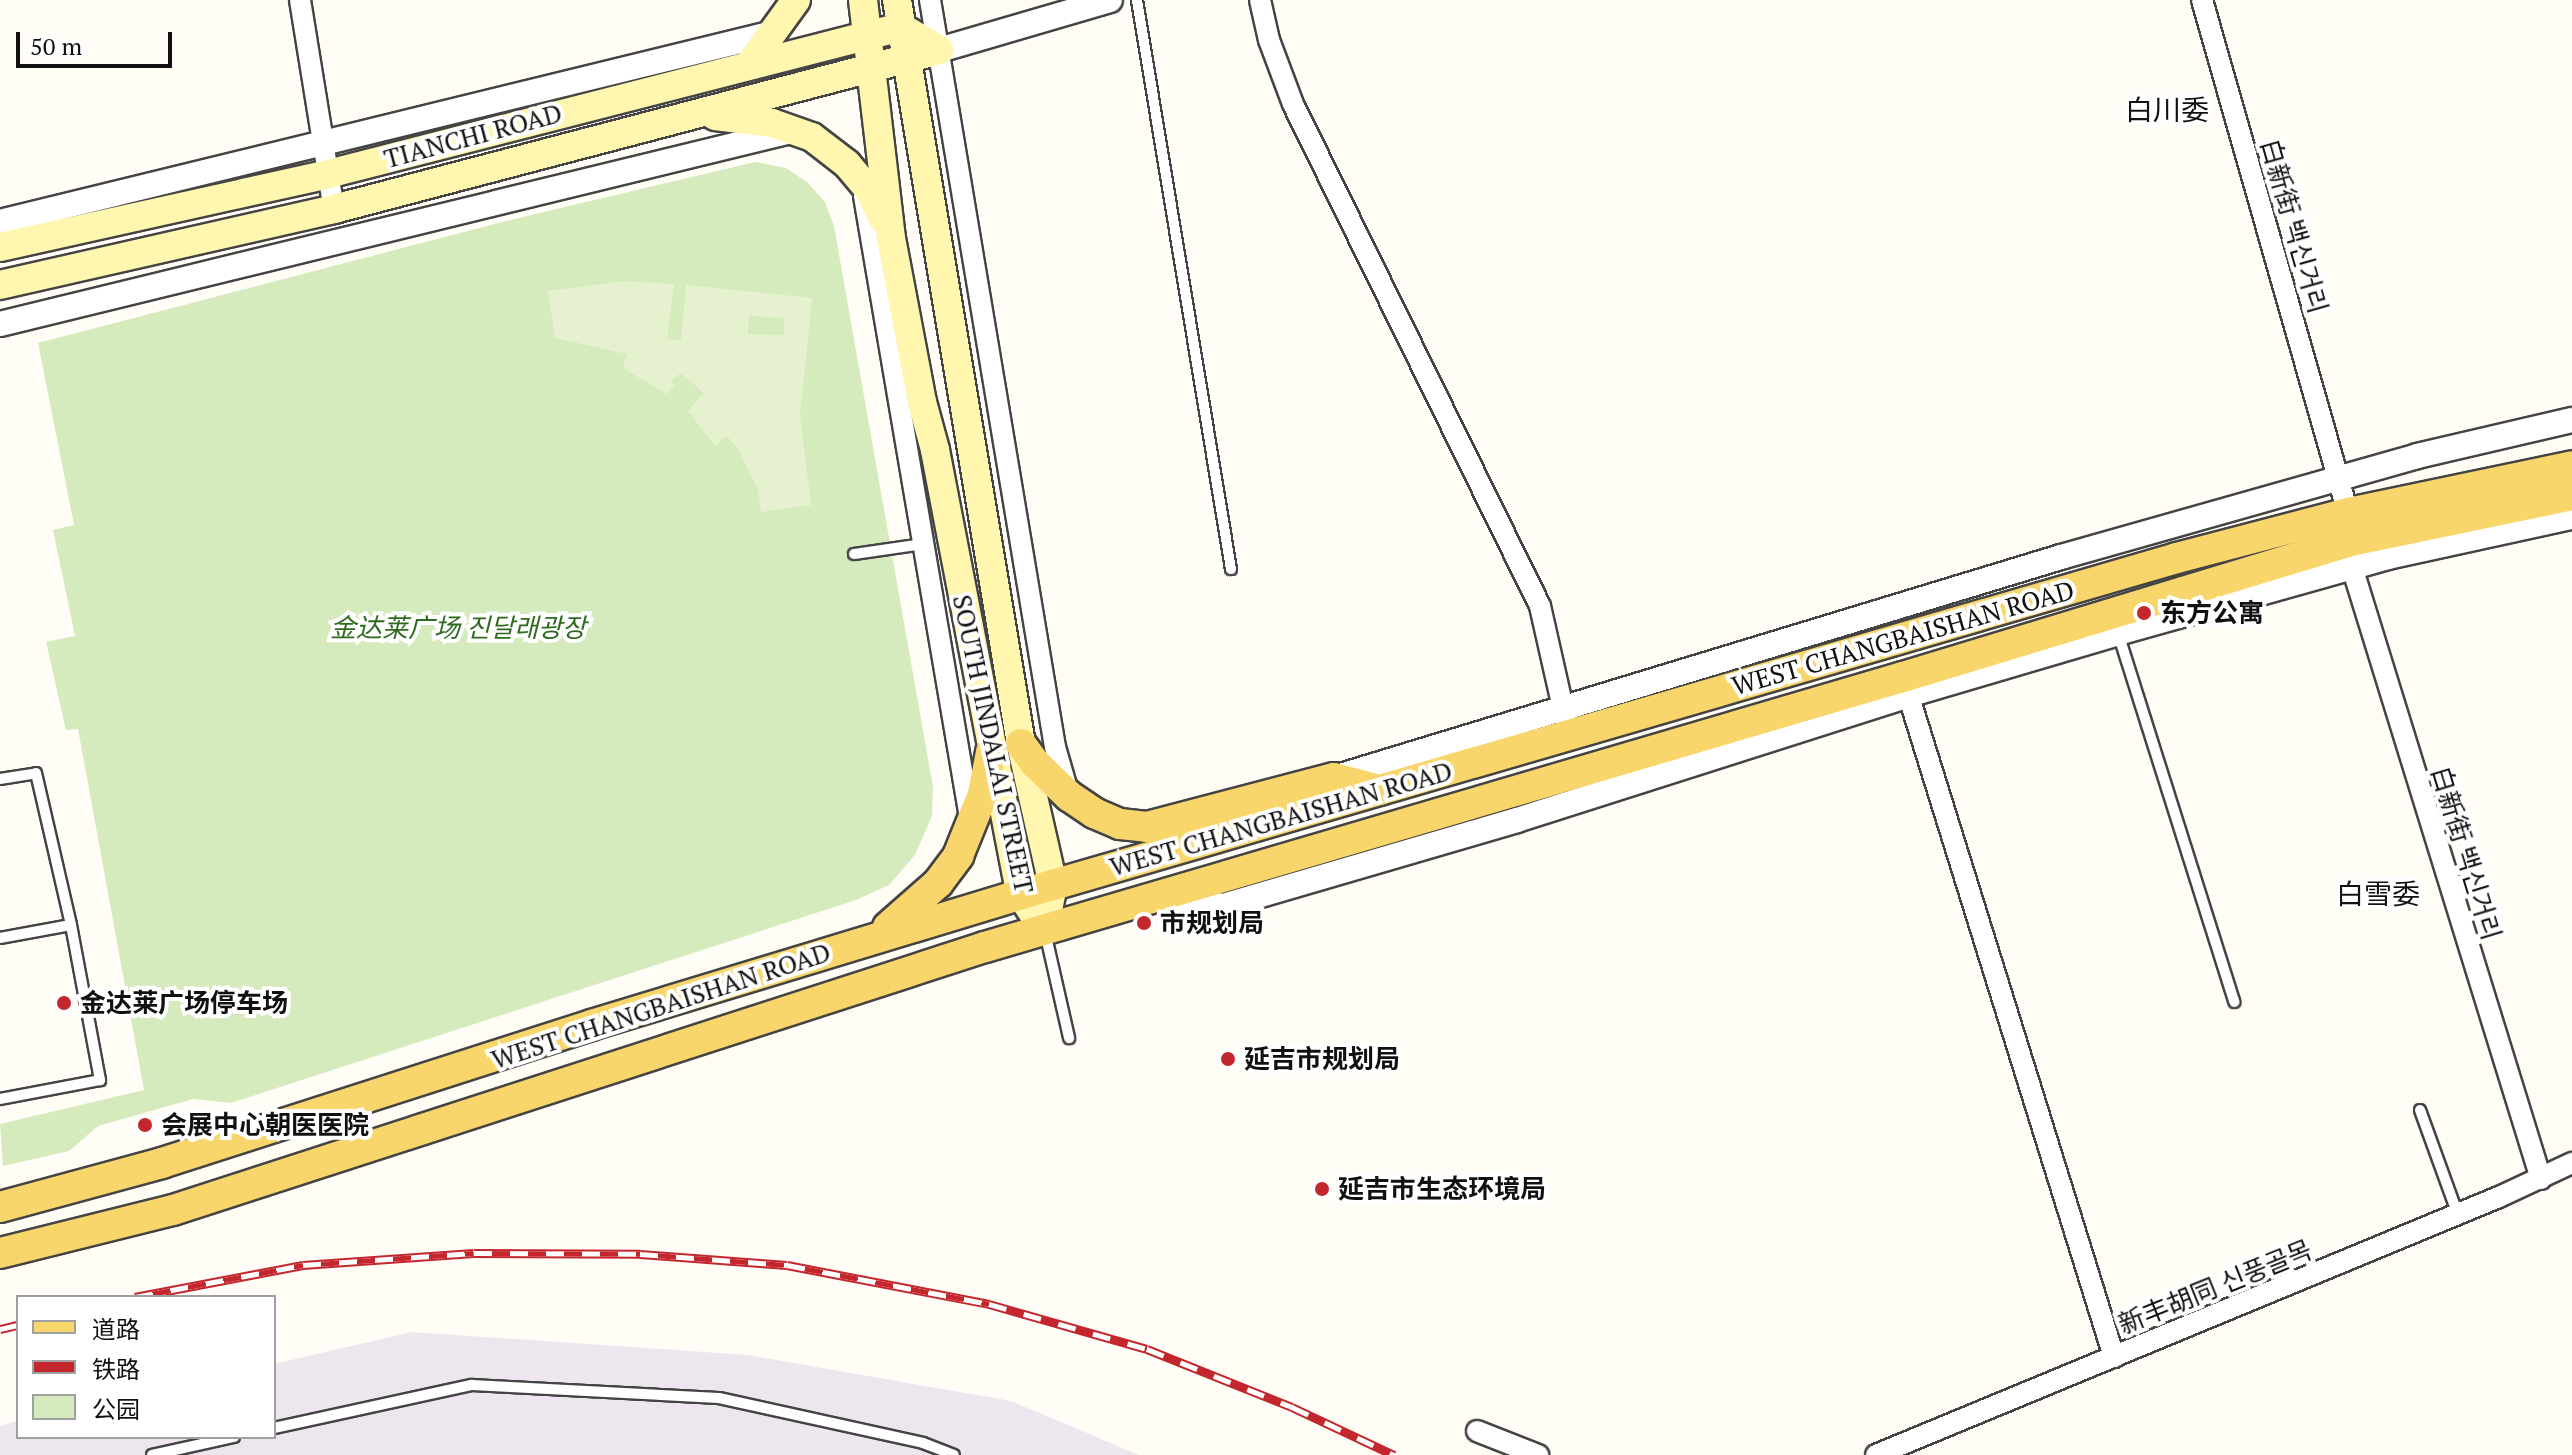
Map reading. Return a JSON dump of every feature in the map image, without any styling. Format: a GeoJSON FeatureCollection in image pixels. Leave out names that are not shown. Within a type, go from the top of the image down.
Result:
{"type":"FeatureCollection","features":[{"type":"Feature","properties":{"kind":"main road"},"geometry":{"type":"LineString","coordinates":[[749,65],[796,0]]}},
{"type":"Feature","properties":{"kind":"main road","name":"SOUTH JINDALAI STREET"},"geometry":{"type":"LineString","coordinates":[[863,0],[869,37],[868,69],[891,238],[991,752],[1021,895],[1044,930]]}},
{"type":"Feature","properties":{"kind":"main road"},"geometry":{"type":"LineString","coordinates":[[899,14],[939,50]]}},
{"type":"Feature","properties":{"kind":"main road","name":"SOUTH JINDALAI STREET"},"geometry":{"type":"LineString","coordinates":[[899,14],[1021,744],[1053,885],[1044,930]]}},
{"type":"Feature","properties":{"kind":"main road","name":"TIANCHI ROAD"},"geometry":{"type":"LineString","coordinates":[[0,247],[328,174],[869,37],[899,14]]}},
{"type":"Feature","properties":{"kind":"main road","name":"TIANCHI ROAD"},"geometry":{"type":"LineString","coordinates":[[0,285],[334,209],[939,50]]}},
{"type":"Feature","properties":{"kind":"main road"},"geometry":{"type":"LineString","coordinates":[[683,116],[739,116],[795,130],[820,142],[847,164],[869,190],[891,238]]}},
{"type":"Feature","properties":{"kind":"main road","name":"WEST CHANGBAISHAN ROAD"},"geometry":{"type":"LineString","coordinates":[[0,1253],[173,1210],[1044,930],[1906,686],[2572,466]]}},
{"type":"Feature","properties":{"kind":"main road","name":"WEST CHANGBAISHAN ROAD"},"geometry":{"type":"LineString","coordinates":[[0,1207],[162,1163],[873,938],[2177,558],[2348,541],[2572,495]]}},
{"type":"Feature","properties":{"kind":"main road"},"geometry":{"type":"LineString","coordinates":[[1021,744],[1034,762],[1069,796],[1094,813],[1120,824],[1147,827],[1334,778],[1381,790]]}},
{"type":"Feature","properties":{"kind":"main road"},"geometry":{"type":"LineString","coordinates":[[886,979],[873,938],[938,883],[958,856],[983,794],[991,752]]}},
{"type":"Feature","properties":{"kind":"street"},"geometry":{"type":"LineString","coordinates":[[300,0],[334,209]]}},
{"type":"Feature","properties":{"kind":"street"},"geometry":{"type":"LineString","coordinates":[[930,0],[1055,747],[1069,796]]}},
{"type":"Feature","properties":{"kind":"street","name":"TIANCHI ROAD"},"geometry":{"type":"LineString","coordinates":[[939,50],[1110,0]]}},
{"type":"Feature","properties":{"kind":"street"},"geometry":{"type":"LineString","coordinates":[[1260,0],[1269,40],[1293,104],[1540,606],[1569,736]]}},
{"type":"Feature","properties":{"kind":"street","name":"白新街 백신거리"},"geometry":{"type":"LineString","coordinates":[[2202,0],[2340,477],[2348,541],[2541,1179]]}},
{"type":"Feature","properties":{"kind":"street","name":"TIANCHI ROAD"},"geometry":{"type":"LineString","coordinates":[[0,222],[773,33]]}},
{"type":"Feature","properties":{"kind":"street"},"geometry":{"type":"LineString","coordinates":[[0,324],[795,130]]}},
{"type":"Feature","properties":{"kind":"street","name":"SOUTH JINDALAI STREET"},"geometry":{"type":"LineString","coordinates":[[862,184],[972,827]]}},
{"type":"Feature","properties":{"kind":"street","name":"WEST CHANGBAISHAN ROAD"},"geometry":{"type":"LineString","coordinates":[[1334,778],[2340,477],[2572,420]]}},
{"type":"Feature","properties":{"kind":"street","name":"WEST CHANGBAISHAN ROAD"},"geometry":{"type":"LineString","coordinates":[[1906,686],[2118,633],[2348,541],[2572,517]]}},
{"type":"Feature","properties":{"kind":"street"},"geometry":{"type":"LineString","coordinates":[[1906,686],[2114,1357]]}},
{"type":"Feature","properties":{"kind":"street","name":"新丰胡同 신풍골목"},"geometry":{"type":"LineString","coordinates":[[1876,1455],[2458,1215],[2572,1163]]}},
{"type":"Feature","properties":{"kind":"street"},"geometry":{"type":"LineString","coordinates":[[1477,1431],[1538,1455]]}},
{"type":"Feature","properties":{"kind":"lane"},"geometry":{"type":"LineString","coordinates":[[1137,0],[1231,569]]}},
{"type":"Feature","properties":{"kind":"lane"},"geometry":{"type":"LineString","coordinates":[[854,554],[923,544]]}},
{"type":"Feature","properties":{"kind":"lane"},"geometry":{"type":"LineString","coordinates":[[2118,633],[2234,1002]]}},
{"type":"Feature","properties":{"kind":"lane"},"geometry":{"type":"LineString","coordinates":[[0,779],[36,773],[71,925],[100,1080],[0,1099]]}},
{"type":"Feature","properties":{"kind":"lane"},"geometry":{"type":"LineString","coordinates":[[0,938],[71,925]]}},
{"type":"Feature","properties":{"kind":"lane"},"geometry":{"type":"LineString","coordinates":[[1044,930],[1069,1038]]}},
{"type":"Feature","properties":{"kind":"lane"},"geometry":{"type":"LineString","coordinates":[[2420,1110],[2458,1215]]}},
{"type":"Feature","properties":{"kind":"lane"},"geometry":{"type":"LineString","coordinates":[[276,1428],[472,1385],[719,1398],[923,1443],[954,1455]]}},
{"type":"Feature","properties":{"kind":"lane"},"geometry":{"type":"LineString","coordinates":[[152,1455],[225,1439]]}},
{"type":"Feature","properties":{"kind":"shaded area"},"geometry":{"type":"Polygon","coordinates":[[[412,1332],[748,1355],[1011,1401],[1139,1455],[0,1455],[0,1426],[16,1422],[16,1439],[276,1439],[276,1364],[412,1332]]]}},
{"type":"Feature","properties":{"kind":"green space","name":"金达莱广场 진달래광장"},"geometry":{"type":"Polygon","coordinates":[[[755,162],[786,168],[808,183],[825,202],[834,226],[933,787],[932,816],[915,855],[889,885],[856,900],[231,1103],[193,1099],[98,1126],[69,1151],[3,1166],[0,1124],[144,1090],[78,729],[66,730],[46,642],[75,636],[53,530],[74,525],[38,343],[506,221],[755,162]]]}},
{"type":"Feature","properties":{"kind":"green space"},"geometry":{"type":"Polygon","coordinates":[[[623,281],[674,284],[667,339],[681,341],[686,285],[812,298],[800,415],[811,505],[761,512],[758,490],[739,451],[727,436],[715,446],[688,411],[704,393],[681,373],[671,381],[674,385],[667,394],[623,368],[627,354],[555,338],[548,291],[623,281]],[[749,316],[748,334],[784,335],[784,318],[749,316]]]}},
{"type":"Feature","properties":{"kind":"railway"},"geometry":{"type":"LineString","coordinates":[[146,1295],[303,1265],[474,1253],[640,1254],[787,1265],[989,1304],[1147,1349],[1292,1407],[1394,1455]]}},
{"type":"Feature","properties":{"kind":"railway"},"geometry":{"type":"LineString","coordinates":[[0,1329],[16,1325]]}},
{"type":"Feature","properties":{"kind":"place","name":"东方公寓"},"geometry":{"type":"Point","coordinates":[2144,613]}},
{"type":"Feature","properties":{"kind":"place","name":"市规划局"},"geometry":{"type":"Point","coordinates":[1144,923]}},
{"type":"Feature","properties":{"kind":"place","name":"金达莱广场停车场"},"geometry":{"type":"Point","coordinates":[64,1003]}},
{"type":"Feature","properties":{"kind":"place","name":"延吉市规划局"},"geometry":{"type":"Point","coordinates":[1228,1059]}},
{"type":"Feature","properties":{"kind":"place","name":"会展中心朝医医院"},"geometry":{"type":"Point","coordinates":[145,1125]}},
{"type":"Feature","properties":{"kind":"place","name":"延吉市生态环境局"},"geometry":{"type":"Point","coordinates":[1322,1189]}},
{"type":"Feature","properties":{"kind":"district","name":"白川委"},"geometry":{"type":"Point","coordinates":[2167,110]}},
{"type":"Feature","properties":{"kind":"district","name":"白雪委"},"geometry":{"type":"Point","coordinates":[2378,894]}}]}
